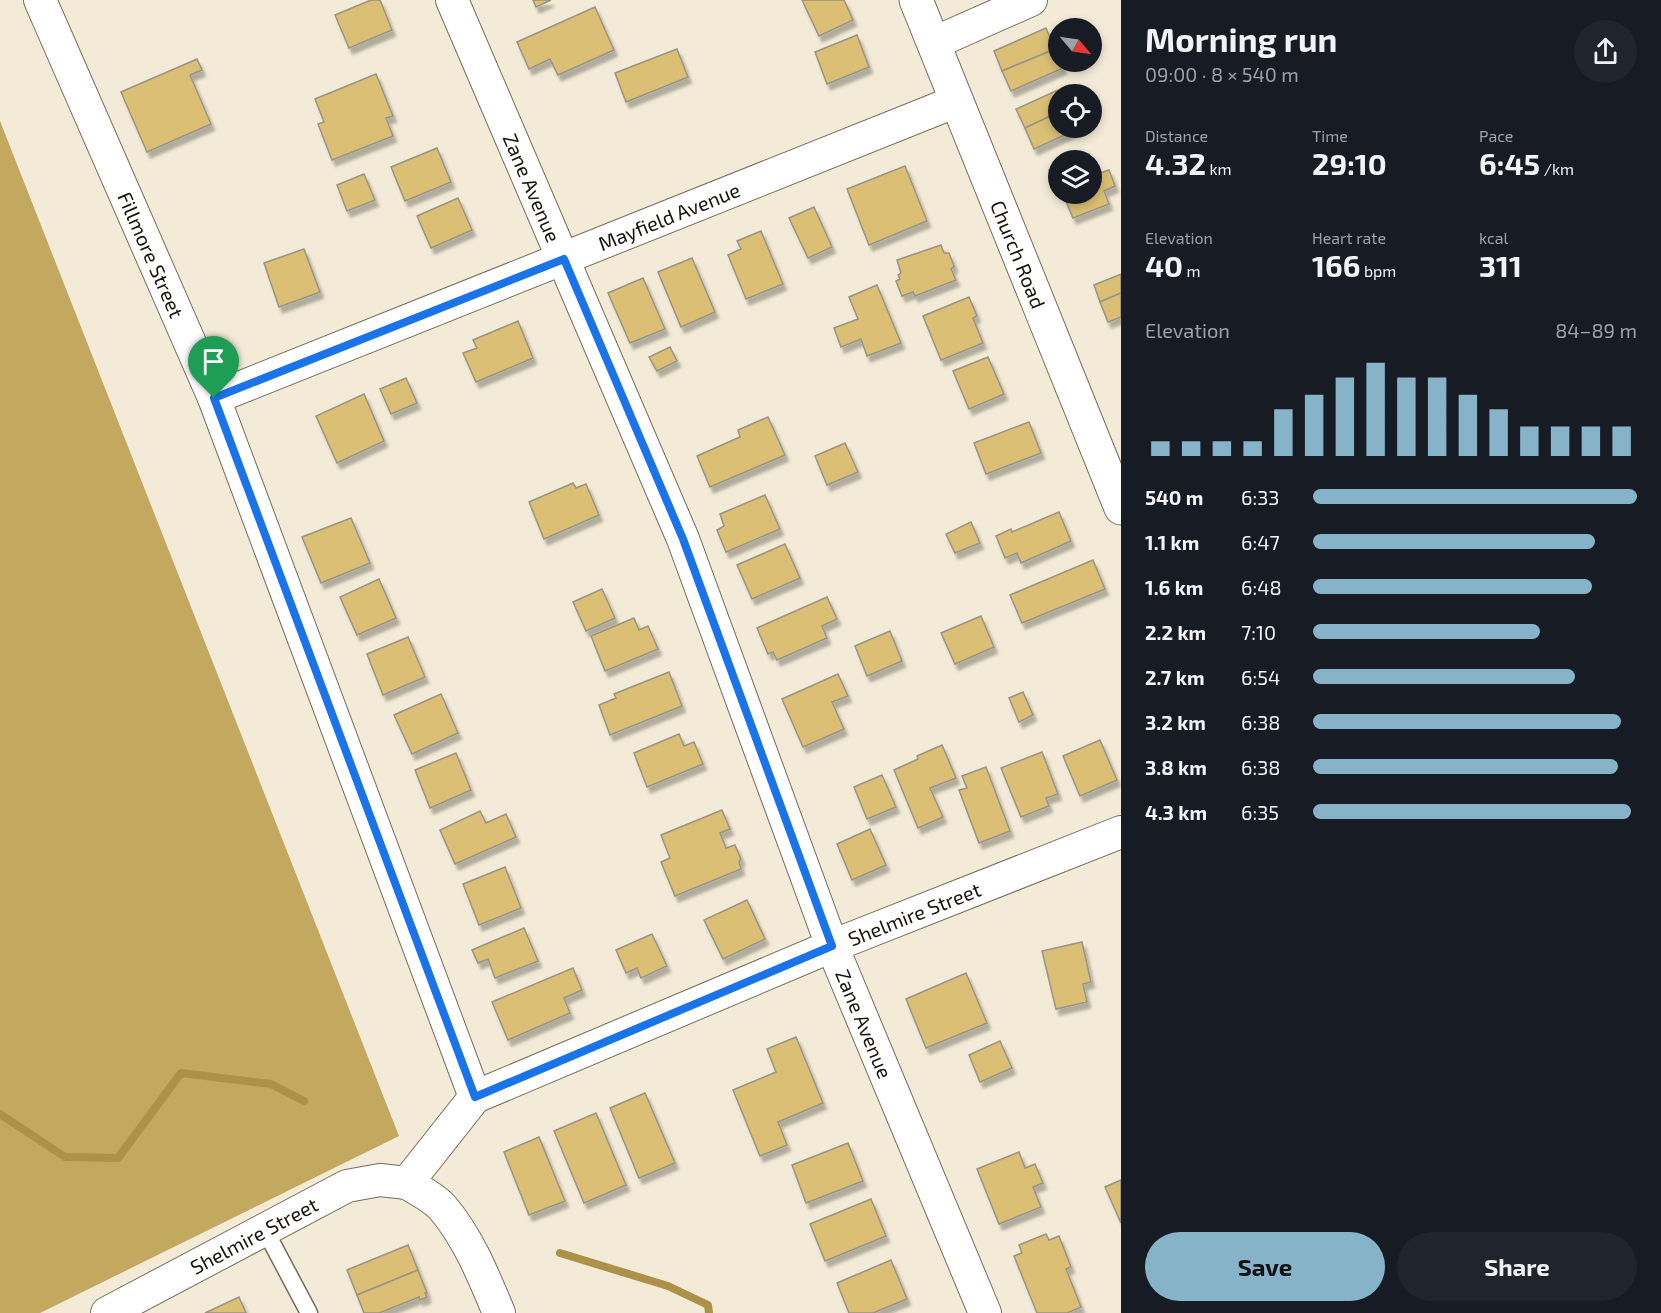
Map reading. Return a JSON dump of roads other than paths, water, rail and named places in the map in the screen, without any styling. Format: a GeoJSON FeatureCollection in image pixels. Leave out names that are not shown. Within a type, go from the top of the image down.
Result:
{"type":"FeatureCollection","features":[{"type":"Feature","properties":{"kind":"street","name":"Fillmore Street"},"geometry":{"type":"LineString","coordinates":[[40,0],[214,398],[475,1097]]}},
{"type":"Feature","properties":{"kind":"street","name":"Zane Avenue"},"geometry":{"type":"LineString","coordinates":[[452,0],[683,539],[832,946],[985,1313]]}},
{"type":"Feature","properties":{"kind":"street","name":"Church Road"},"geometry":{"type":"LineString","coordinates":[[916,0],[1121,508]]}},
{"type":"Feature","properties":{"kind":"street"},"geometry":{"type":"LineString","coordinates":[[934,43],[1031,0]]}},
{"type":"Feature","properties":{"kind":"street","name":"Mayfield Avenue"},"geometry":{"type":"LineString","coordinates":[[214,398],[957,101]]}},
{"type":"Feature","properties":{"kind":"street","name":"Shelmire Street"},"geometry":{"type":"LineString","coordinates":[[475,1097],[832,946],[1121,832]]}},
{"type":"Feature","properties":{"kind":"street"},"geometry":{"type":"LineString","coordinates":[[475,1097],[407,1183],[441,1205],[461,1234],[482,1272],[499,1313]]}},
{"type":"Feature","properties":{"kind":"street","name":"Shelmire Street"},"geometry":{"type":"LineString","coordinates":[[117,1311],[347,1186],[380,1180],[407,1183]]}},
{"type":"Feature","properties":{"kind":"lane"},"geometry":{"type":"LineString","coordinates":[[265,1230],[309,1313]]}},
{"type":"Feature","properties":{"kind":"waterway"},"geometry":{"type":"LineString","coordinates":[[0,1114],[65,1157],[118,1158],[181,1073],[271,1084],[304,1101]]}},
{"type":"Feature","properties":{"kind":"waterway"},"geometry":{"type":"LineString","coordinates":[[560,1253],[668,1286],[708,1305],[709,1313]]}}]}
